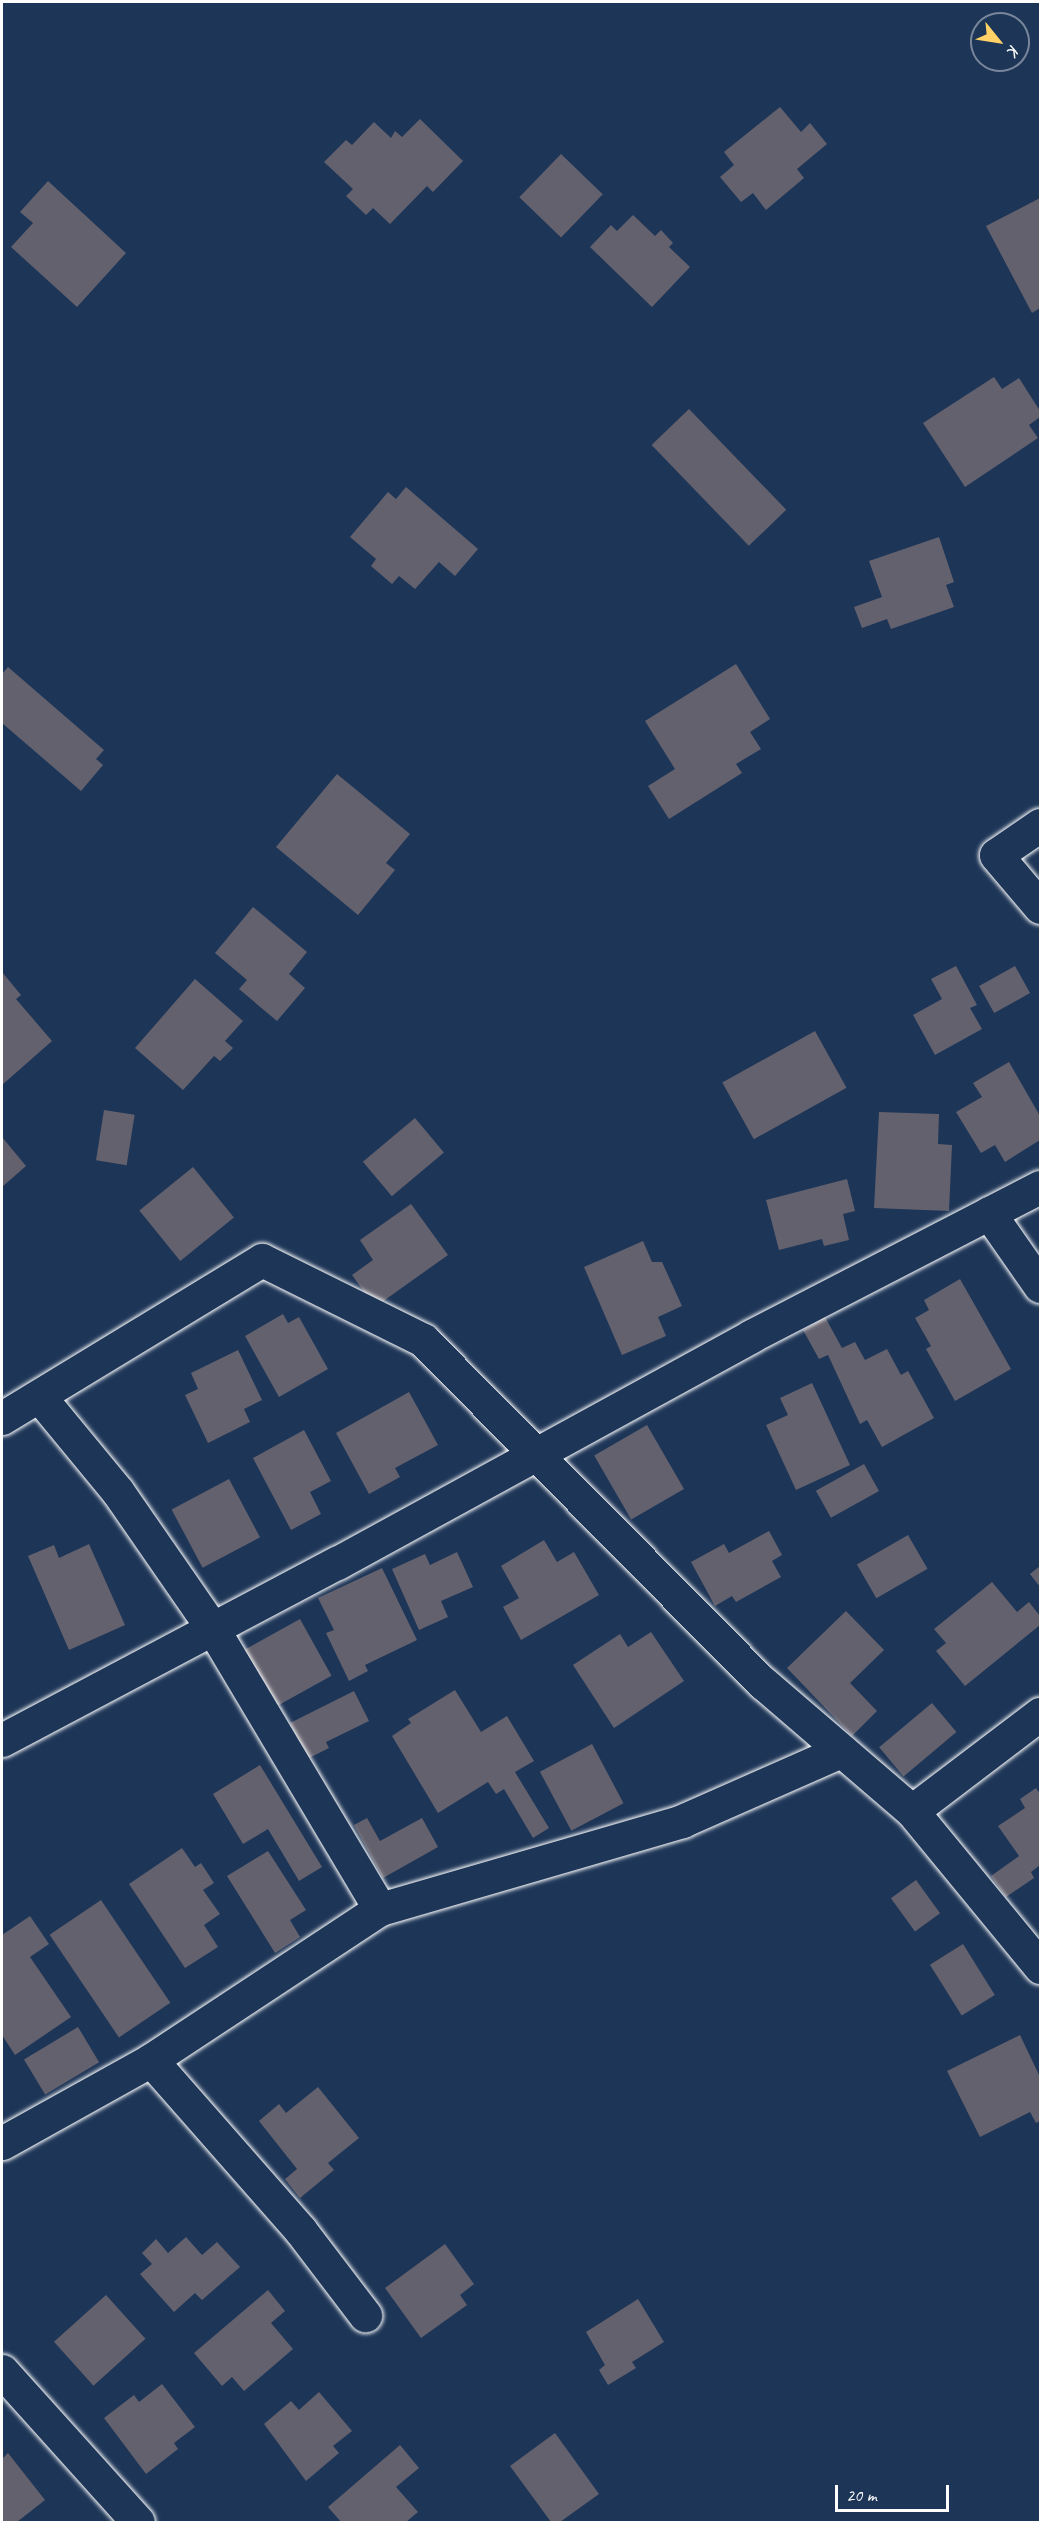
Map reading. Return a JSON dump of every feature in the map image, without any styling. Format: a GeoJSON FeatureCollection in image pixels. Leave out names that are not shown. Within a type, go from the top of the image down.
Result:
{"type":"FeatureCollection","features":[{"type":"Feature","properties":{"kind":"street"},"geometry":{"type":"LineString","coordinates":[[1041,825],[996,855],[1041,907]]}},
{"type":"Feature","properties":{"kind":"street"},"geometry":{"type":"LineString","coordinates":[[2,1740],[213,1629],[751,1336],[1041,1187]]}},
{"type":"Feature","properties":{"kind":"street"},"geometry":{"type":"LineString","coordinates":[[989,1213],[1041,1286]]}},
{"type":"Feature","properties":{"kind":"street"},"geometry":{"type":"LineString","coordinates":[[2,1418],[262,1260],[423,1340],[538,1453],[763,1683],[912,1811],[1041,1967]]}},
{"type":"Feature","properties":{"kind":"street"},"geometry":{"type":"LineString","coordinates":[[39,1396],[118,1492],[213,1629],[380,1909]]}},
{"type":"Feature","properties":{"kind":"street"},"geometry":{"type":"LineString","coordinates":[[912,1811],[1041,1714]]}},
{"type":"Feature","properties":{"kind":"street"},"geometry":{"type":"LineString","coordinates":[[2,2143],[151,2060],[380,1909],[682,1821],[841,1751]]}},
{"type":"Feature","properties":{"kind":"street"},"geometry":{"type":"LineString","coordinates":[[151,2060],[301,2231],[365,2315]]}},
{"type":"Feature","properties":{"kind":"street"},"geometry":{"type":"LineString","coordinates":[[2,2372],[138,2523]]}},
{"type":"Feature","properties":{"kind":"building"},"geometry":{"type":"Polygon","coordinates":[[[780,107],[801,132],[810,123],[827,144],[797,169],[804,178],[766,210],[753,193],[741,202],[720,177],[734,165],[724,152],[780,107]]]}},
{"type":"Feature","properties":{"kind":"building"},"geometry":{"type":"Polygon","coordinates":[[[420,119],[463,161],[433,192],[427,186],[390,224],[373,208],[366,215],[346,196],[353,189],[324,162],[346,140],[352,145],[374,122],[391,138],[395,131],[402,137],[420,119]]]}},
{"type":"Feature","properties":{"kind":"building"},"geometry":{"type":"Polygon","coordinates":[[[561,154],[603,194],[561,237],[519,197],[561,154]]]}},
{"type":"Feature","properties":{"kind":"building"},"geometry":{"type":"Polygon","coordinates":[[[48,181],[126,253],[77,307],[11,247],[33,223],[20,212],[48,181]]]}},
{"type":"Feature","properties":{"kind":"building"},"geometry":{"type":"Polygon","coordinates":[[[1040,198],[1040,308],[1032,313],[986,226],[1040,198]]]}},
{"type":"Feature","properties":{"kind":"building"},"geometry":{"type":"Polygon","coordinates":[[[633,215],[655,236],[661,230],[673,243],[669,247],[690,267],[652,307],[590,247],[611,225],[617,231],[633,215]]]}},
{"type":"Feature","properties":{"kind":"building"},"geometry":{"type":"Polygon","coordinates":[[[994,377],[1002,389],[1019,378],[1040,411],[1040,417],[1029,425],[1038,438],[965,487],[923,423],[994,377]]]}},
{"type":"Feature","properties":{"kind":"building"},"geometry":{"type":"Polygon","coordinates":[[[689,409],[786,510],[749,546],[652,445],[689,409]]]}},
{"type":"Feature","properties":{"kind":"building"},"geometry":{"type":"Polygon","coordinates":[[[406,487],[478,549],[455,576],[439,562],[415,589],[399,576],[392,584],[371,566],[376,559],[350,537],[388,492],[396,499],[406,487]]]}},
{"type":"Feature","properties":{"kind":"building"},"geometry":{"type":"Polygon","coordinates":[[[939,537],[954,582],[946,585],[954,607],[891,629],[887,619],[862,628],[854,607],[882,597],[869,561],[939,537]]]}},
{"type":"Feature","properties":{"kind":"building"},"geometry":{"type":"Polygon","coordinates":[[[736,664],[770,719],[750,732],[761,749],[736,764],[742,773],[669,819],[648,786],[675,769],[645,721],[736,664]]]}},
{"type":"Feature","properties":{"kind":"building"},"geometry":{"type":"Polygon","coordinates":[[[8,667],[104,750],[96,759],[103,765],[81,791],[2,723],[2,674],[8,667]]]}},
{"type":"Feature","properties":{"kind":"building"},"geometry":{"type":"Polygon","coordinates":[[[337,774],[410,834],[386,863],[395,870],[358,915],[276,847],[337,774]]]}},
{"type":"Feature","properties":{"kind":"building"},"geometry":{"type":"Polygon","coordinates":[[[253,907],[307,952],[289,974],[305,988],[277,1021],[239,989],[247,980],[215,953],[253,907]]]}},
{"type":"Feature","properties":{"kind":"building"},"geometry":{"type":"Polygon","coordinates":[[[956,966],[977,1005],[970,1008],[982,1029],[935,1055],[913,1015],[942,999],[931,979],[956,966]]]}},
{"type":"Feature","properties":{"kind":"building"},"geometry":{"type":"Polygon","coordinates":[[[1015,966],[1030,993],[994,1013],[979,986],[1015,966]]]}},
{"type":"Feature","properties":{"kind":"building"},"geometry":{"type":"Polygon","coordinates":[[[2,972],[21,995],[16,999],[52,1041],[2,1085],[2,972]]]}},
{"type":"Feature","properties":{"kind":"building"},"geometry":{"type":"Polygon","coordinates":[[[195,979],[243,1021],[225,1041],[233,1048],[220,1061],[214,1056],[183,1090],[135,1048],[195,979]]]}},
{"type":"Feature","properties":{"kind":"building"},"geometry":{"type":"Polygon","coordinates":[[[815,1031],[847,1088],[754,1139],[722,1082],[815,1031]]]}},
{"type":"Feature","properties":{"kind":"building"},"geometry":{"type":"Polygon","coordinates":[[[1009,1062],[1040,1116],[1040,1140],[1005,1162],[995,1145],[981,1153],[956,1112],[982,1097],[973,1083],[1009,1062]]]}},
{"type":"Feature","properties":{"kind":"building"},"geometry":{"type":"Polygon","coordinates":[[[104,1110],[135,1115],[127,1165],[96,1160],[104,1110]]]}},
{"type":"Feature","properties":{"kind":"building"},"geometry":{"type":"Polygon","coordinates":[[[879,1112],[939,1114],[938,1144],[952,1145],[949,1211],[874,1208],[879,1112]]]}},
{"type":"Feature","properties":{"kind":"building"},"geometry":{"type":"Polygon","coordinates":[[[415,1118],[444,1152],[392,1196],[363,1162],[415,1118]]]}},
{"type":"Feature","properties":{"kind":"building"},"geometry":{"type":"Polygon","coordinates":[[[2,1137],[26,1166],[2,1187],[2,1137]]]}},
{"type":"Feature","properties":{"kind":"building"},"geometry":{"type":"Polygon","coordinates":[[[193,1167],[234,1218],[180,1261],[139,1210],[193,1167]]]}},
{"type":"Feature","properties":{"kind":"building"},"geometry":{"type":"Polygon","coordinates":[[[847,1179],[855,1211],[843,1214],[849,1240],[824,1246],[822,1239],[779,1250],[766,1200],[847,1179]]]}},
{"type":"Feature","properties":{"kind":"building"},"geometry":{"type":"Polygon","coordinates":[[[411,1204],[448,1255],[375,1307],[352,1275],[373,1260],[360,1240],[411,1204]]]}},
{"type":"Feature","properties":{"kind":"building"},"geometry":{"type":"Polygon","coordinates":[[[643,1241],[652,1262],[662,1262],[682,1306],[658,1317],[666,1336],[622,1355],[584,1267],[643,1241]]]}},
{"type":"Feature","properties":{"kind":"building"},"geometry":{"type":"Polygon","coordinates":[[[960,1279],[1011,1369],[955,1401],[926,1349],[931,1346],[915,1318],[929,1310],[924,1300],[960,1279]]]}},
{"type":"Feature","properties":{"kind":"building"},"geometry":{"type":"Polygon","coordinates":[[[283,1314],[288,1323],[299,1317],[328,1369],[279,1397],[245,1336],[283,1314]]]}},
{"type":"Feature","properties":{"kind":"building"},"geometry":{"type":"Polygon","coordinates":[[[825,1317],[842,1348],[855,1342],[865,1360],[887,1349],[901,1375],[908,1371],[934,1418],[882,1447],[867,1420],[860,1424],[828,1355],[819,1359],[803,1330],[825,1317]]]}},
{"type":"Feature","properties":{"kind":"building"},"geometry":{"type":"Polygon","coordinates":[[[238,1350],[262,1400],[244,1409],[250,1422],[208,1443],[185,1395],[198,1389],[191,1373],[238,1350]]]}},
{"type":"Feature","properties":{"kind":"building"},"geometry":{"type":"Polygon","coordinates":[[[812,1383],[850,1465],[796,1490],[766,1425],[788,1415],[780,1398],[812,1383]]]}},
{"type":"Feature","properties":{"kind":"building"},"geometry":{"type":"Polygon","coordinates":[[[409,1392],[438,1445],[395,1468],[400,1477],[369,1494],[336,1433],[409,1392]]]}},
{"type":"Feature","properties":{"kind":"building"},"geometry":{"type":"Polygon","coordinates":[[[647,1425],[684,1489],[631,1520],[594,1456],[647,1425]]]}},
{"type":"Feature","properties":{"kind":"building"},"geometry":{"type":"Polygon","coordinates":[[[304,1430],[331,1481],[310,1492],[321,1514],[291,1530],[253,1458],[304,1430]]]}},
{"type":"Feature","properties":{"kind":"building"},"geometry":{"type":"Polygon","coordinates":[[[864,1464],[879,1491],[831,1518],[816,1491],[864,1464]]]}},
{"type":"Feature","properties":{"kind":"building"},"geometry":{"type":"Polygon","coordinates":[[[229,1479],[260,1537],[203,1568],[172,1510],[229,1479]]]}},
{"type":"Feature","properties":{"kind":"building"},"geometry":{"type":"Polygon","coordinates":[[[769,1531],[782,1555],[772,1561],[781,1577],[736,1602],[732,1596],[715,1606],[691,1562],[724,1544],[729,1553],[769,1531]]]}},
{"type":"Feature","properties":{"kind":"building"},"geometry":{"type":"Polygon","coordinates":[[[908,1535],[928,1569],[876,1598],[857,1564],[908,1535]]]}},
{"type":"Feature","properties":{"kind":"building"},"geometry":{"type":"Polygon","coordinates":[[[544,1540],[557,1562],[574,1552],[599,1595],[521,1640],[503,1607],[519,1598],[501,1566],[544,1540]]]}},
{"type":"Feature","properties":{"kind":"building"},"geometry":{"type":"Polygon","coordinates":[[[89,1544],[125,1625],[69,1650],[28,1556],[54,1545],[59,1558],[89,1544]]]}},
{"type":"Feature","properties":{"kind":"building"},"geometry":{"type":"Polygon","coordinates":[[[457,1552],[473,1587],[441,1601],[448,1617],[419,1630],[392,1569],[425,1554],[430,1565],[457,1552]]]}},
{"type":"Feature","properties":{"kind":"building"},"geometry":{"type":"Polygon","coordinates":[[[1040,1566],[1040,1587],[1030,1574],[1040,1566]]]}},
{"type":"Feature","properties":{"kind":"building"},"geometry":{"type":"Polygon","coordinates":[[[382,1568],[417,1640],[365,1665],[368,1671],[349,1681],[326,1633],[334,1630],[318,1598],[382,1568]]]}},
{"type":"Feature","properties":{"kind":"building"},"geometry":{"type":"Polygon","coordinates":[[[992,1582],[1017,1612],[1029,1602],[1040,1616],[1040,1625],[965,1686],[936,1651],[946,1643],[934,1629],[992,1582]]]}},
{"type":"Feature","properties":{"kind":"building"},"geometry":{"type":"Polygon","coordinates":[[[846,1611],[884,1650],[850,1683],[877,1711],[852,1736],[787,1668],[846,1611]]]}},
{"type":"Feature","properties":{"kind":"building"},"geometry":{"type":"Polygon","coordinates":[[[300,1619],[332,1676],[272,1709],[241,1652],[300,1619]]]}},
{"type":"Feature","properties":{"kind":"building"},"geometry":{"type":"Polygon","coordinates":[[[651,1632],[684,1681],[614,1728],[573,1665],[620,1634],[628,1647],[651,1632]]]}},
{"type":"Feature","properties":{"kind":"building"},"geometry":{"type":"Polygon","coordinates":[[[455,1690],[481,1732],[507,1716],[534,1761],[515,1772],[549,1828],[533,1838],[504,1789],[496,1794],[488,1782],[438,1813],[392,1736],[411,1723],[408,1719],[455,1690]]]}},
{"type":"Feature","properties":{"kind":"building"},"geometry":{"type":"Polygon","coordinates":[[[354,1691],[369,1721],[326,1742],[329,1748],[307,1759],[290,1723],[354,1691]]]}},
{"type":"Feature","properties":{"kind":"building"},"geometry":{"type":"Polygon","coordinates":[[[932,1703],[956,1732],[904,1776],[879,1747],[932,1703]]]}},
{"type":"Feature","properties":{"kind":"building"},"geometry":{"type":"Polygon","coordinates":[[[592,1744],[623,1803],[571,1831],[540,1772],[592,1744]]]}},
{"type":"Feature","properties":{"kind":"building"},"geometry":{"type":"Polygon","coordinates":[[[260,1765],[322,1867],[299,1881],[268,1829],[243,1844],[213,1794],[260,1765]]]}},
{"type":"Feature","properties":{"kind":"building"},"geometry":{"type":"Polygon","coordinates":[[[1036,1788],[1040,1794],[1040,1865],[1031,1872],[1034,1878],[1006,1897],[991,1876],[1019,1856],[998,1826],[1025,1808],[1020,1799],[1036,1788]]]}},
{"type":"Feature","properties":{"kind":"building"},"geometry":{"type":"Polygon","coordinates":[[[367,1818],[380,1841],[422,1818],[438,1847],[383,1878],[354,1825],[367,1818]]]}},
{"type":"Feature","properties":{"kind":"building"},"geometry":{"type":"Polygon","coordinates":[[[182,1848],[195,1867],[201,1863],[214,1883],[203,1890],[220,1914],[204,1925],[218,1947],[185,1968],[129,1884],[182,1848]]]}},
{"type":"Feature","properties":{"kind":"building"},"geometry":{"type":"Polygon","coordinates":[[[268,1851],[306,1910],[290,1920],[300,1937],[275,1953],[227,1876],[268,1851]]]}},
{"type":"Feature","properties":{"kind":"building"},"geometry":{"type":"Polygon","coordinates":[[[916,1880],[940,1913],[915,1931],[891,1898],[916,1880]]]}},
{"type":"Feature","properties":{"kind":"building"},"geometry":{"type":"Polygon","coordinates":[[[101,1900],[170,2003],[119,2037],[50,1935],[101,1900]]]}},
{"type":"Feature","properties":{"kind":"building"},"geometry":{"type":"Polygon","coordinates":[[[30,1916],[49,1944],[30,1957],[71,2017],[15,2055],[2,2035],[2,1935],[30,1916]]]}},
{"type":"Feature","properties":{"kind":"building"},"geometry":{"type":"Polygon","coordinates":[[[963,1944],[995,1995],[962,2016],[930,1965],[963,1944]]]}},
{"type":"Feature","properties":{"kind":"building"},"geometry":{"type":"Polygon","coordinates":[[[78,2027],[99,2062],[45,2095],[24,2059],[78,2027]]]}},
{"type":"Feature","properties":{"kind":"building"},"geometry":{"type":"Polygon","coordinates":[[[1020,2035],[1040,2077],[1040,2121],[1036,2123],[1030,2112],[980,2137],[947,2071],[1020,2035]]]}},
{"type":"Feature","properties":{"kind":"building"},"geometry":{"type":"Polygon","coordinates":[[[318,2087],[359,2138],[328,2163],[334,2170],[300,2198],[285,2179],[297,2169],[259,2121],[279,2104],[286,2113],[318,2087]]]}},
{"type":"Feature","properties":{"kind":"building"},"geometry":{"type":"Polygon","coordinates":[[[186,2237],[202,2255],[217,2242],[240,2267],[202,2300],[195,2293],[174,2312],[140,2274],[152,2264],[142,2253],[156,2239],[168,2253],[186,2237]]]}},
{"type":"Feature","properties":{"kind":"building"},"geometry":{"type":"Polygon","coordinates":[[[445,2244],[474,2284],[460,2295],[467,2305],[421,2338],[385,2288],[445,2244]]]}},
{"type":"Feature","properties":{"kind":"building"},"geometry":{"type":"Polygon","coordinates":[[[268,2290],[285,2311],[271,2323],[293,2349],[244,2391],[232,2377],[222,2386],[194,2353],[268,2290]]]}},
{"type":"Feature","properties":{"kind":"building"},"geometry":{"type":"Polygon","coordinates":[[[106,2295],[145,2339],[93,2386],[54,2342],[106,2295]]]}},
{"type":"Feature","properties":{"kind":"building"},"geometry":{"type":"Polygon","coordinates":[[[638,2299],[664,2342],[632,2362],[636,2368],[608,2385],[599,2370],[605,2365],[586,2332],[638,2299]]]}},
{"type":"Feature","properties":{"kind":"building"},"geometry":{"type":"Polygon","coordinates":[[[162,2384],[195,2427],[174,2443],[178,2449],[146,2474],[104,2418],[134,2395],[139,2402],[162,2384]]]}},
{"type":"Feature","properties":{"kind":"building"},"geometry":{"type":"Polygon","coordinates":[[[319,2392],[352,2431],[333,2446],[339,2453],[306,2481],[264,2424],[291,2401],[299,2410],[319,2392]]]}},
{"type":"Feature","properties":{"kind":"building"},"geometry":{"type":"Polygon","coordinates":[[[555,2433],[599,2494],[560,2522],[551,2522],[510,2466],[555,2433]]]}},
{"type":"Feature","properties":{"kind":"building"},"geometry":{"type":"Polygon","coordinates":[[[400,2445],[419,2468],[396,2487],[418,2512],[406,2522],[341,2522],[328,2507],[400,2445]]]}},
{"type":"Feature","properties":{"kind":"building"},"geometry":{"type":"Polygon","coordinates":[[[8,2453],[45,2500],[17,2522],[2,2522],[2,2459],[8,2453]]]}}]}
